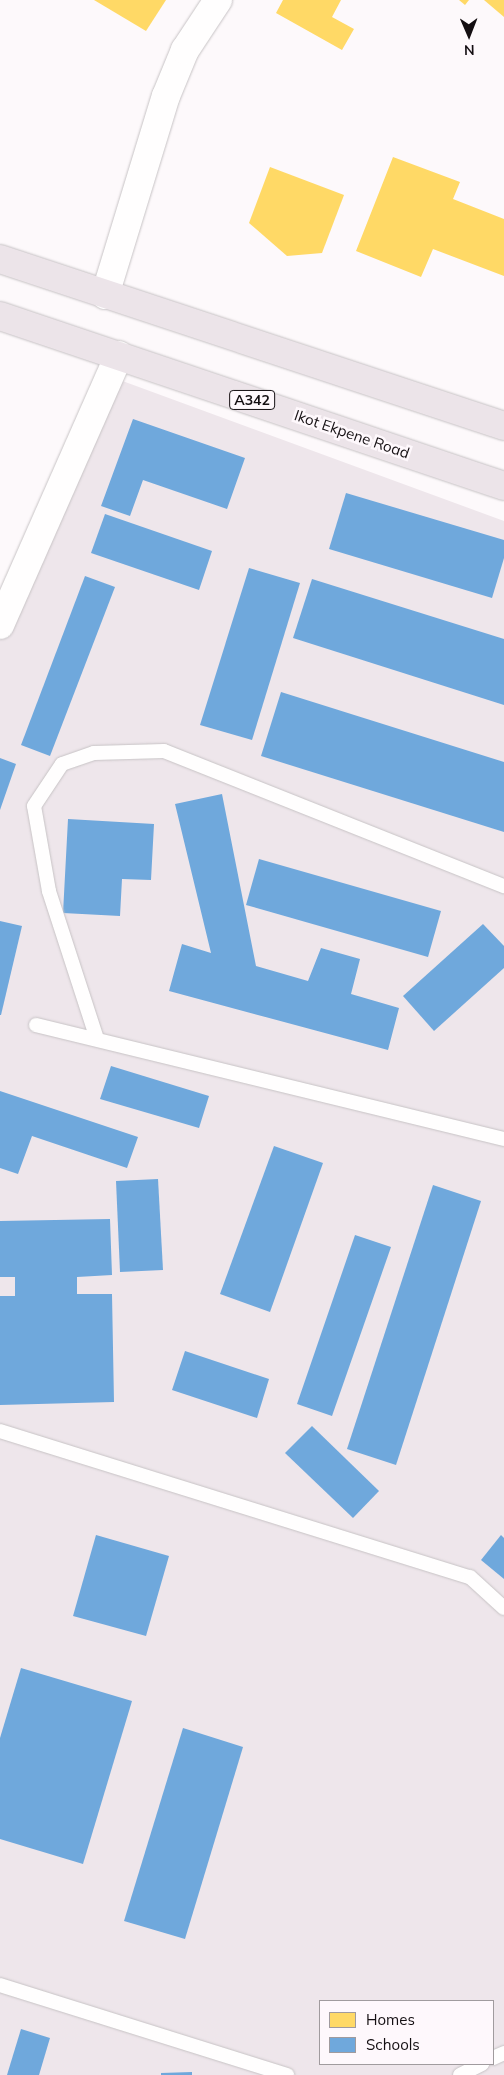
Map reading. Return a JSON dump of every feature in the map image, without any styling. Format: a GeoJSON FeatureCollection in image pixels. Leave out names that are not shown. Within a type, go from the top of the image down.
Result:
{"type":"FeatureCollection","features":[{"type":"Feature","properties":{"kind":"highway"},"geometry":{"type":"LineString","coordinates":[[0,259],[504,426]]}},
{"type":"Feature","properties":{"kind":"highway","name":"Ikot Ekpene Road"},"geometry":{"type":"LineString","coordinates":[[0,316],[504,486]]}},
{"type":"Feature","properties":{"kind":"street"},"geometry":{"type":"LineString","coordinates":[[105,295],[166,96],[185,50],[218,0]]}},
{"type":"Feature","properties":{"kind":"street"},"geometry":{"type":"LineString","coordinates":[[0,625],[119,355]]}},
{"type":"Feature","properties":{"kind":"lane"},"geometry":{"type":"LineString","coordinates":[[97,1039],[49,891],[34,806],[62,764],[94,753],[164,751],[504,886]]}},
{"type":"Feature","properties":{"kind":"lane"},"geometry":{"type":"LineString","coordinates":[[36,1025],[504,1138]]}},
{"type":"Feature","properties":{"kind":"lane"},"geometry":{"type":"LineString","coordinates":[[0,1431],[470,1577],[504,1608]]}},
{"type":"Feature","properties":{"kind":"lane"},"geometry":{"type":"LineString","coordinates":[[0,1985],[286,2075]]}},
{"type":"Feature","properties":{"kind":"lane"},"geometry":{"type":"LineString","coordinates":[[460,2075],[480,2065]]}},
{"type":"Feature","properties":{"kind":"shaded area"},"geometry":{"type":"Polygon","coordinates":[[[98,372],[504,521],[504,2075],[0,2075],[0,625],[98,372]]]}},
{"type":"Feature","properties":{"kind":"building: Homes"},"geometry":{"type":"Polygon","coordinates":[[[94,0],[166,0],[146,31],[94,0]]]}},
{"type":"Feature","properties":{"kind":"building: Homes"},"geometry":{"type":"Polygon","coordinates":[[[283,0],[341,0],[332,17],[354,29],[342,50],[276,13],[283,0]]]}},
{"type":"Feature","properties":{"kind":"building: Homes"},"geometry":{"type":"Polygon","coordinates":[[[459,0],[469,0],[465,5],[459,0]]]}},
{"type":"Feature","properties":{"kind":"building: Homes"},"geometry":{"type":"Polygon","coordinates":[[[484,0],[504,0],[504,17],[484,0]]]}},
{"type":"Feature","properties":{"kind":"building: Homes"},"geometry":{"type":"Polygon","coordinates":[[[393,157],[460,182],[453,199],[504,219],[504,276],[433,249],[421,277],[356,251],[393,157]]]}},
{"type":"Feature","properties":{"kind":"building: Homes"},"geometry":{"type":"Polygon","coordinates":[[[270,167],[344,195],[322,253],[287,256],[249,223],[270,167]]]}},
{"type":"Feature","properties":{"kind":"building: Schools"},"geometry":{"type":"Polygon","coordinates":[[[133,419],[245,458],[227,509],[143,480],[130,516],[101,506],[133,419]]]}},
{"type":"Feature","properties":{"kind":"building: Schools"},"geometry":{"type":"Polygon","coordinates":[[[346,493],[504,540],[504,558],[492,598],[329,549],[346,493]]]}},
{"type":"Feature","properties":{"kind":"building: Schools"},"geometry":{"type":"Polygon","coordinates":[[[105,514],[212,551],[199,590],[91,553],[105,514]]]}},
{"type":"Feature","properties":{"kind":"building: Schools"},"geometry":{"type":"Polygon","coordinates":[[[249,568],[300,583],[252,740],[200,725],[249,568]]]}},
{"type":"Feature","properties":{"kind":"building: Schools"},"geometry":{"type":"Polygon","coordinates":[[[85,576],[115,587],[50,756],[21,745],[85,576]]]}},
{"type":"Feature","properties":{"kind":"building: Schools"},"geometry":{"type":"Polygon","coordinates":[[[312,579],[504,639],[504,705],[293,638],[312,579]]]}},
{"type":"Feature","properties":{"kind":"building: Schools"},"geometry":{"type":"Polygon","coordinates":[[[281,692],[504,762],[504,832],[261,756],[281,692]]]}},
{"type":"Feature","properties":{"kind":"building: Schools"},"geometry":{"type":"Polygon","coordinates":[[[0,758],[16,764],[0,810],[0,758]]]}},
{"type":"Feature","properties":{"kind":"building: Schools"},"geometry":{"type":"Polygon","coordinates":[[[222,794],[256,966],[308,981],[321,948],[360,959],[351,994],[399,1008],[388,1050],[169,991],[182,944],[211,953],[175,804],[222,794]]]}},
{"type":"Feature","properties":{"kind":"building: Schools"},"geometry":{"type":"Polygon","coordinates":[[[68,819],[154,824],[151,880],[122,879],[120,916],[63,913],[68,819]]]}},
{"type":"Feature","properties":{"kind":"building: Schools"},"geometry":{"type":"Polygon","coordinates":[[[259,859],[441,911],[428,957],[246,905],[259,859]]]}},
{"type":"Feature","properties":{"kind":"building: Schools"},"geometry":{"type":"Polygon","coordinates":[[[0,921],[22,926],[1,1015],[0,1015],[0,921]]]}},
{"type":"Feature","properties":{"kind":"building: Schools"},"geometry":{"type":"Polygon","coordinates":[[[483,924],[504,946],[504,968],[434,1031],[403,996],[483,924]]]}},
{"type":"Feature","properties":{"kind":"building: Schools"},"geometry":{"type":"Polygon","coordinates":[[[111,1066],[209,1096],[199,1128],[100,1099],[111,1066]]]}},
{"type":"Feature","properties":{"kind":"building: Schools"},"geometry":{"type":"Polygon","coordinates":[[[0,1091],[138,1137],[127,1168],[32,1136],[18,1174],[0,1168],[0,1091]]]}},
{"type":"Feature","properties":{"kind":"building: Schools"},"geometry":{"type":"Polygon","coordinates":[[[274,1146],[323,1163],[270,1312],[220,1294],[274,1146]]]}},
{"type":"Feature","properties":{"kind":"building: Schools"},"geometry":{"type":"Polygon","coordinates":[[[158,1179],[163,1270],[120,1272],[116,1181],[158,1179]]]}},
{"type":"Feature","properties":{"kind":"building: Schools"},"geometry":{"type":"Polygon","coordinates":[[[433,1185],[481,1201],[396,1465],[347,1449],[433,1185]]]}},
{"type":"Feature","properties":{"kind":"building: Schools"},"geometry":{"type":"Polygon","coordinates":[[[110,1219],[112,1275],[77,1277],[77,1294],[112,1294],[114,1402],[0,1405],[0,1296],[15,1296],[15,1277],[0,1277],[0,1221],[110,1219]]]}},
{"type":"Feature","properties":{"kind":"building: Schools"},"geometry":{"type":"Polygon","coordinates":[[[355,1235],[391,1247],[332,1416],[297,1404],[355,1235]]]}},
{"type":"Feature","properties":{"kind":"building: Schools"},"geometry":{"type":"Polygon","coordinates":[[[185,1351],[269,1379],[257,1418],[172,1390],[185,1351]]]}},
{"type":"Feature","properties":{"kind":"building: Schools"},"geometry":{"type":"Polygon","coordinates":[[[312,1426],[379,1491],[353,1518],[285,1453],[312,1426]]]}},
{"type":"Feature","properties":{"kind":"building: Schools"},"geometry":{"type":"Polygon","coordinates":[[[96,1535],[169,1556],[146,1636],[73,1616],[96,1535]]]}},
{"type":"Feature","properties":{"kind":"building: Schools"},"geometry":{"type":"Polygon","coordinates":[[[501,1535],[504,1538],[504,1579],[481,1560],[501,1535]]]}},
{"type":"Feature","properties":{"kind":"building: Schools"},"geometry":{"type":"Polygon","coordinates":[[[21,1668],[132,1701],[83,1864],[0,1839],[0,1738],[21,1668]]]}},
{"type":"Feature","properties":{"kind":"building: Schools"},"geometry":{"type":"Polygon","coordinates":[[[183,1728],[243,1747],[185,1939],[124,1921],[183,1728]]]}},
{"type":"Feature","properties":{"kind":"building: Schools"},"geometry":{"type":"Polygon","coordinates":[[[21,2029],[50,2038],[39,2075],[7,2075],[21,2029]]]}},
{"type":"Feature","properties":{"kind":"building: Schools"},"geometry":{"type":"Polygon","coordinates":[[[192,2072],[192,2075],[161,2075],[161,2073],[192,2072]]]}}]}
